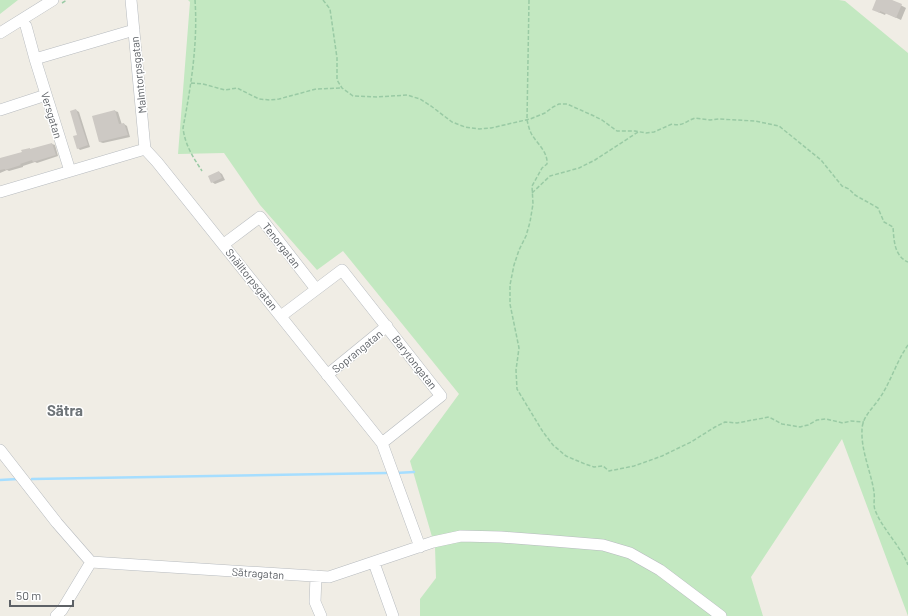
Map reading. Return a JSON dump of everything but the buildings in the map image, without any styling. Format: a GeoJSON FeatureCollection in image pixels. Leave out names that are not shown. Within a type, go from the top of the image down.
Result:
{"type":"FeatureCollection","features":[{"type":"Feature","properties":{"kind":"street"},"geometry":{"type":"LineString","coordinates":[[0,33],[53,0]]}},
{"type":"Feature","properties":{"kind":"street","name":"Malmtorpsgatan"},"geometry":{"type":"LineString","coordinates":[[131,0],[145,149]]}},
{"type":"Feature","properties":{"kind":"street","name":"Versgatan"},"geometry":{"type":"LineString","coordinates":[[26,26],[35,60],[70,171]]}},
{"type":"Feature","properties":{"kind":"street"},"geometry":{"type":"LineString","coordinates":[[35,60],[134,30]]}},
{"type":"Feature","properties":{"kind":"street"},"geometry":{"type":"LineString","coordinates":[[0,110],[46,95]]}},
{"type":"Feature","properties":{"kind":"street"},"geometry":{"type":"LineString","coordinates":[[0,192],[145,149]]}},
{"type":"Feature","properties":{"kind":"street","name":"Snälltorpsgatan"},"geometry":{"type":"LineString","coordinates":[[145,149],[224,244],[382,443],[420,547]]}},
{"type":"Feature","properties":{"kind":"street","name":"Tenorgatan"},"geometry":{"type":"LineString","coordinates":[[224,244],[260,217],[316,289]]}},
{"type":"Feature","properties":{"kind":"street","name":"Barytongatan"},"geometry":{"type":"LineString","coordinates":[[316,289],[342,270],[441,396],[382,443]]}},
{"type":"Feature","properties":{"kind":"street"},"geometry":{"type":"LineString","coordinates":[[282,316],[316,289]]}},
{"type":"Feature","properties":{"kind":"street","name":"Soprangatan"},"geometry":{"type":"LineString","coordinates":[[327,375],[387,326]]}},
{"type":"Feature","properties":{"kind":"street"},"geometry":{"type":"LineString","coordinates":[[0,450],[57,523],[91,562],[60,614]]}},
{"type":"Feature","properties":{"kind":"street","name":"Sätragatan"},"geometry":{"type":"LineString","coordinates":[[91,562],[329,577],[420,547],[461,536],[501,537],[602,545],[630,553],[660,570],[721,616]]}},
{"type":"Feature","properties":{"kind":"street"},"geometry":{"type":"LineString","coordinates":[[374,563],[393,616]]}},
{"type":"Feature","properties":{"kind":"street"},"geometry":{"type":"LineString","coordinates":[[316,576],[315,602],[321,616]]}},
{"type":"Feature","properties":{"kind":"path"},"geometry":{"type":"LineString","coordinates":[[195,0],[196,32],[191,83],[183,128],[184,139],[202,171]]}},
{"type":"Feature","properties":{"kind":"path"},"geometry":{"type":"LineString","coordinates":[[323,0],[330,9],[337,58],[337,80],[342,88],[353,96],[377,97],[407,95],[420,99],[452,122],[465,127],[491,128],[527,120],[545,113],[559,104],[566,104],[602,120],[617,131],[646,133],[654,132],[672,124],[677,126],[682,125],[695,118],[710,120],[756,121],[779,126],[821,160],[842,186],[849,189],[856,196],[878,208],[884,222],[893,227],[895,248],[900,257],[908,262]]}},
{"type":"Feature","properties":{"kind":"path"},"geometry":{"type":"LineString","coordinates":[[529,0],[527,120],[531,134],[545,153],[547,164],[537,175],[532,186],[533,204],[526,236],[519,250],[510,285],[510,304],[519,348],[516,370],[517,389],[543,432],[553,445],[566,456],[594,467],[603,466],[609,471],[634,466],[662,456],[691,442],[725,422],[737,423],[769,417],[782,424],[800,427],[817,420],[864,422]]}},
{"type":"Feature","properties":{"kind":"path"},"geometry":{"type":"LineString","coordinates":[[191,83],[203,84],[225,90],[237,88],[259,98],[270,100],[316,90],[342,88]]}},
{"type":"Feature","properties":{"kind":"path"},"geometry":{"type":"LineString","coordinates":[[532,194],[550,176],[579,168],[595,160],[638,132]]}},
{"type":"Feature","properties":{"kind":"path"},"geometry":{"type":"LineString","coordinates":[[908,345],[880,398],[866,416],[862,429],[864,449],[874,494],[875,509],[886,531],[893,539],[908,565]]}},
{"type":"Feature","properties":{"kind":"green space"},"geometry":{"type":"Polygon","coordinates":[[[0,0],[18,0],[0,14],[0,0]]]}},
{"type":"Feature","properties":{"kind":"green space"},"geometry":{"type":"Polygon","coordinates":[[[188,0],[839,0],[845,1],[908,53],[908,616],[842,439],[751,577],[763,616],[420,616],[420,599],[436,578],[435,547],[410,461],[459,394],[343,251],[317,270],[260,205],[224,153],[178,154],[190,2],[188,0]]]}},
{"type":"Feature","properties":{"kind":"waterway"},"geometry":{"type":"LineString","coordinates":[[396,473],[414,472]]}},
{"type":"Feature","properties":{"kind":"waterway"},"geometry":{"type":"LineString","coordinates":[[32,479],[387,473]]}},
{"type":"Feature","properties":{"kind":"waterway"},"geometry":{"type":"LineString","coordinates":[[0,480],[18,479]]}},
{"type":"Feature","properties":{"kind":"district","name":"Sätra"},"geometry":{"type":"Point","coordinates":[65,410]}}]}
